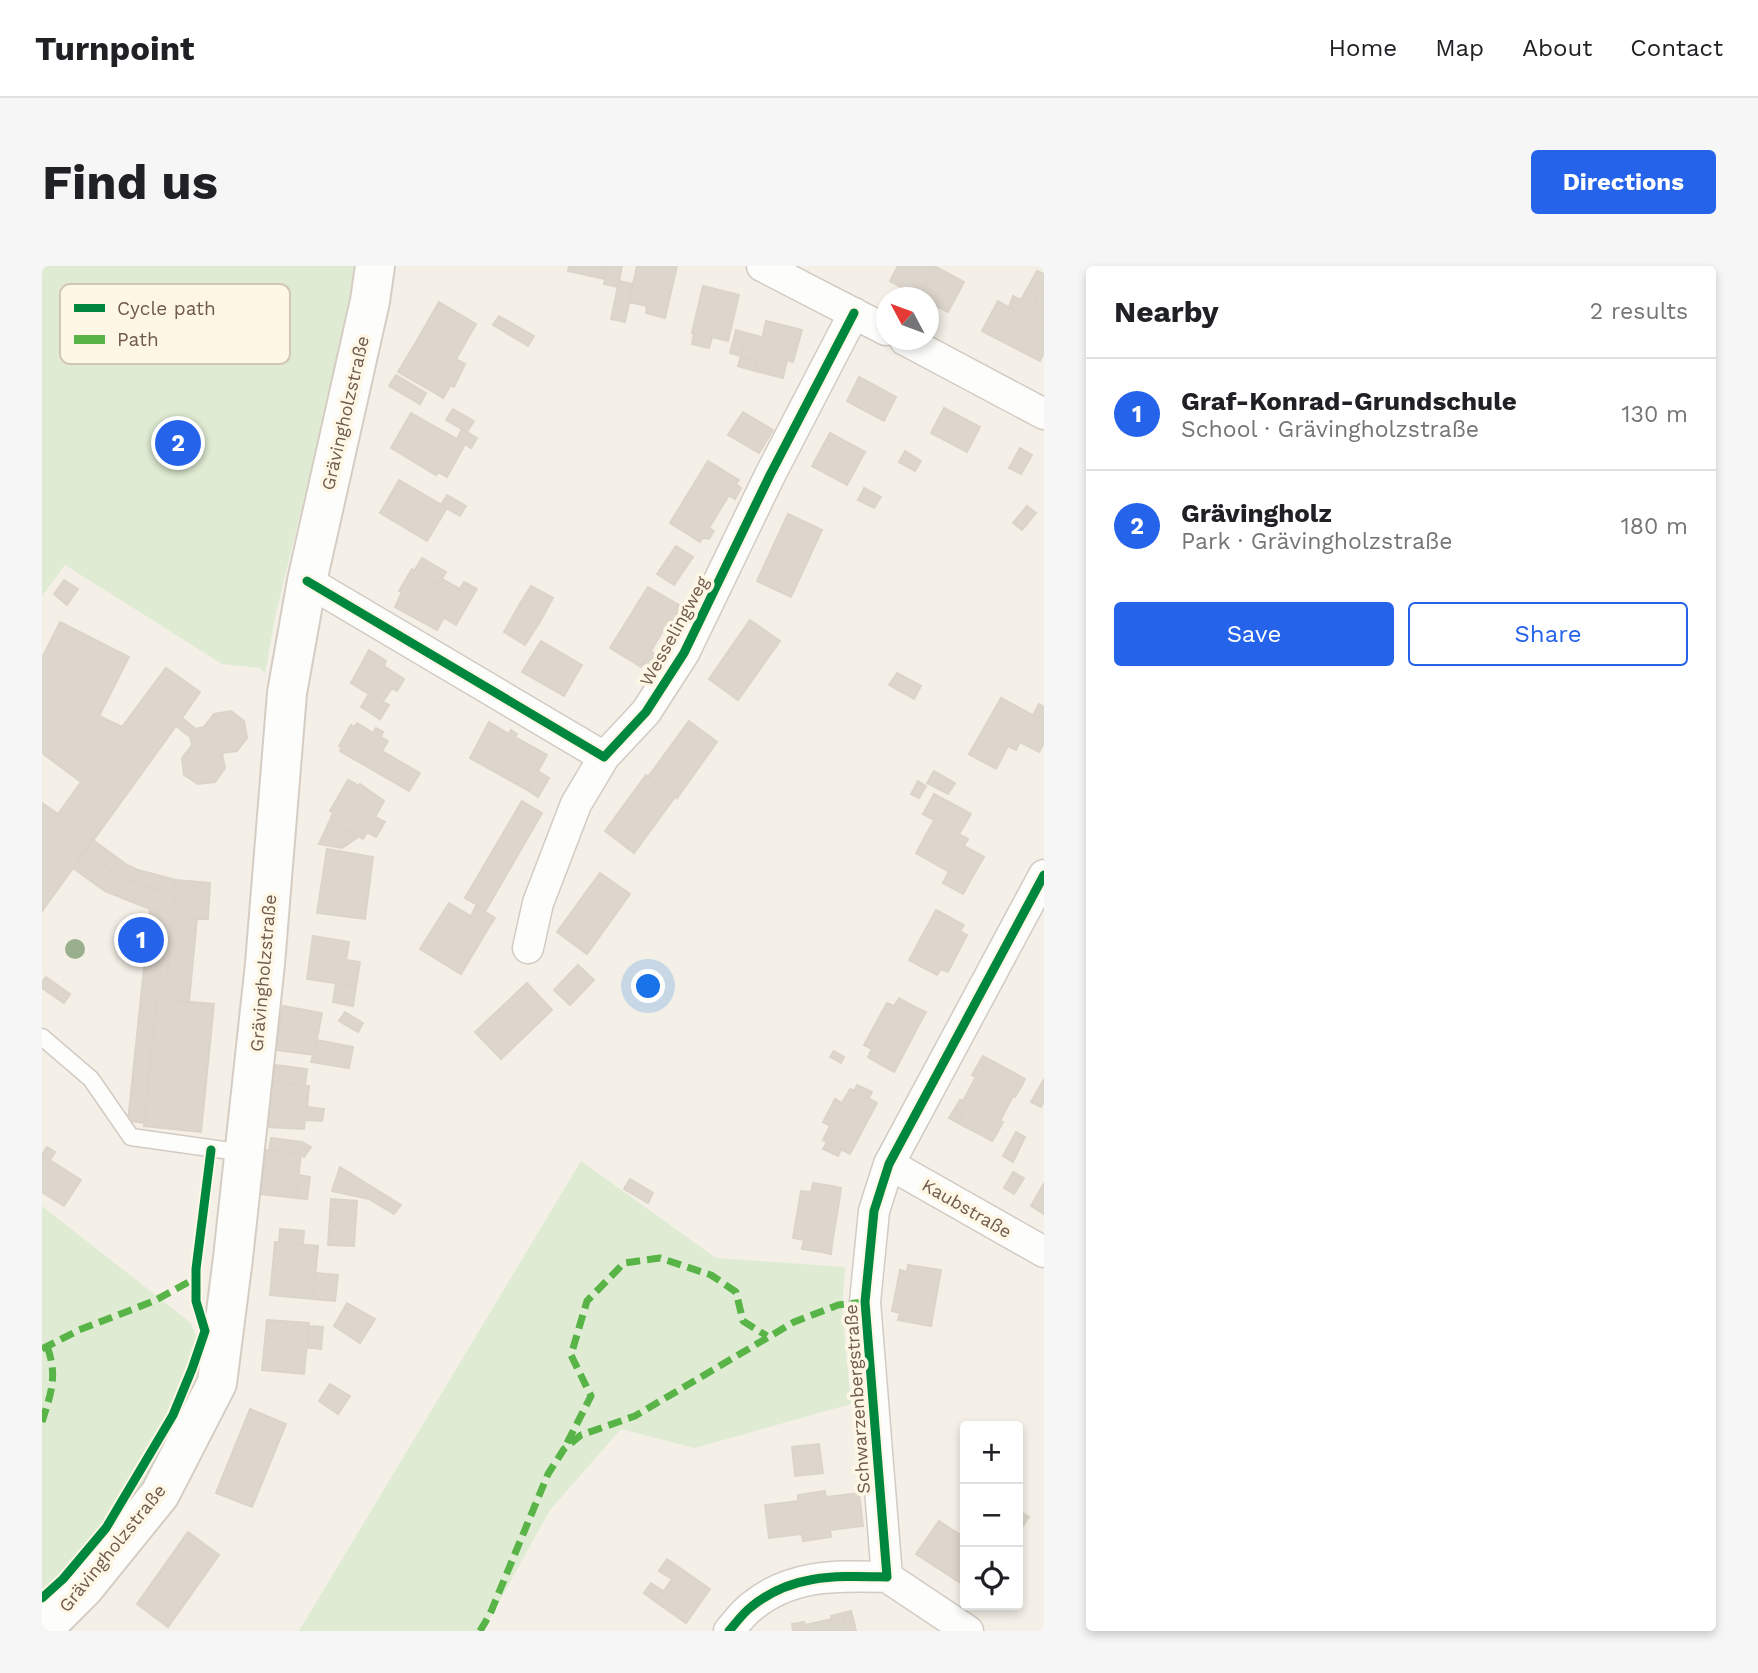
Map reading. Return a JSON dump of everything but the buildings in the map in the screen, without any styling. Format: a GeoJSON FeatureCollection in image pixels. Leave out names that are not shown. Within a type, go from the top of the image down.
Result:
{"type":"FeatureCollection","features":[{"type":"Feature","properties":{"kind":"main road","name":"Grävingholzstraße"},"geometry":{"type":"LineString","coordinates":[[42,1630],[84,1588],[160,1494],[217,1383],[245,1153],[287,693],[307,581],[370,301],[375,266]]}},
{"type":"Feature","properties":{"kind":"street"},"geometry":{"type":"LineString","coordinates":[[768,267],[876,324]]}},
{"type":"Feature","properties":{"kind":"street","name":"Wesselingweg"},"geometry":{"type":"LineString","coordinates":[[528,948],[538,902],[576,804],[604,757],[646,712],[684,653],[770,475],[854,313]]}},
{"type":"Feature","properties":{"kind":"street"},"geometry":{"type":"LineString","coordinates":[[924,350],[1044,414]]}},
{"type":"Feature","properties":{"kind":"street"},"geometry":{"type":"LineString","coordinates":[[307,581],[604,757]]}},
{"type":"Feature","properties":{"kind":"street","name":"Schwarzenbergstraße"},"geometry":{"type":"LineString","coordinates":[[887,1577],[865,1303],[874,1211],[889,1164],[1044,875]]}},
{"type":"Feature","properties":{"kind":"street","name":"Kaubstraße"},"geometry":{"type":"LineString","coordinates":[[889,1164],[1044,1252]]}},
{"type":"Feature","properties":{"kind":"street"},"geometry":{"type":"LineString","coordinates":[[729,1631],[751,1606],[785,1587],[822,1576],[887,1577],[968,1631]]}},
{"type":"Feature","properties":{"kind":"lane"},"geometry":{"type":"LineString","coordinates":[[42,1037],[91,1079],[131,1137],[245,1153]]}},
{"type":"Feature","properties":{"kind":"green space"},"geometry":{"type":"Polygon","coordinates":[[[42,266],[361,266],[275,617],[265,674],[260,668],[222,664],[65,565],[42,596],[42,266]]]}},
{"type":"Feature","properties":{"kind":"green space"},"geometry":{"type":"Polygon","coordinates":[[[581,1161],[716,1258],[845,1267],[842,1309],[851,1404],[695,1448],[621,1429],[550,1510],[483,1631],[299,1631],[581,1161]]]}},
{"type":"Feature","properties":{"kind":"green space"},"geometry":{"type":"Polygon","coordinates":[[[42,1206],[191,1323],[214,1383],[137,1497],[42,1609],[42,1206]]]}},
{"type":"Feature","properties":{"kind":"marked path"},"geometry":{"type":"LineString","coordinates":[[567,1443],[591,1396],[571,1355],[587,1301],[624,1263],[660,1258],[711,1275],[736,1292],[743,1321],[767,1336]]}},
{"type":"Feature","properties":{"kind":"marked path"},"geometry":{"type":"LineString","coordinates":[[42,1349],[79,1330],[154,1301],[196,1278]]}},
{"type":"Feature","properties":{"kind":"marked path"},"geometry":{"type":"LineString","coordinates":[[480,1631],[490,1614],[548,1474],[564,1449],[581,1435],[635,1416],[794,1322],[838,1305],[865,1302]]}},
{"type":"Feature","properties":{"kind":"marked path"},"geometry":{"type":"LineString","coordinates":[[42,1422],[53,1376],[47,1346]]}},
{"type":"Feature","properties":{"kind":"cycle path"},"geometry":{"type":"LineString","coordinates":[[307,581],[604,757],[646,712],[684,653],[770,475],[854,313]]}},
{"type":"Feature","properties":{"kind":"cycle path"},"geometry":{"type":"LineString","coordinates":[[729,1631],[751,1607],[767,1596],[799,1582],[833,1577],[887,1577],[865,1302],[874,1211],[889,1164],[1044,875]]}},
{"type":"Feature","properties":{"kind":"cycle path"},"geometry":{"type":"LineString","coordinates":[[42,1598],[63,1579],[106,1528],[173,1415],[192,1369],[205,1331],[196,1301],[196,1269],[211,1150]]}},
{"type":"Feature","properties":{"kind":"place","name":"Grävingholz"},"geometry":{"type":"Point","coordinates":[178,443]}},
{"type":"Feature","properties":{"kind":"place","name":"Graf-Konrad-Grundschule"},"geometry":{"type":"Point","coordinates":[141,940]}}]}
